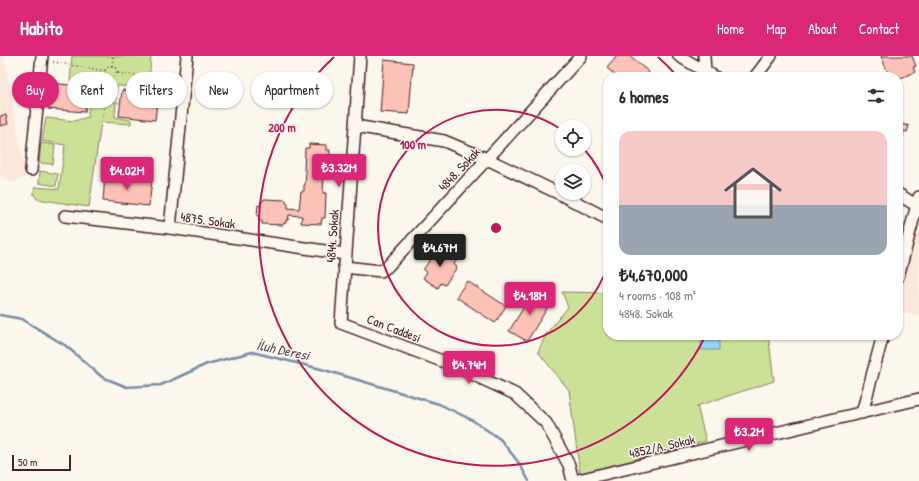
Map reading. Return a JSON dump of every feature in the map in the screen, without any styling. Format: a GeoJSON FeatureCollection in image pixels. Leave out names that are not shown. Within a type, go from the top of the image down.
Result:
{"type":"FeatureCollection","features":[{"type":"Feature","properties":{"kind":"street"},"geometry":{"type":"LineString","coordinates":[[31,170],[42,56]]}},
{"type":"Feature","properties":{"kind":"street"},"geometry":{"type":"LineString","coordinates":[[170,228],[187,56]]}},
{"type":"Feature","properties":{"kind":"street","name":"4844. Sokak"},"geometry":{"type":"LineString","coordinates":[[341,322],[360,56]]}},
{"type":"Feature","properties":{"kind":"street","name":"4848. Sokak"},"geometry":{"type":"LineString","coordinates":[[344,267],[381,271],[387,267],[581,56]]}},
{"type":"Feature","properties":{"kind":"street"},"geometry":{"type":"LineString","coordinates":[[679,56],[705,71]]}},
{"type":"Feature","properties":{"kind":"street"},"geometry":{"type":"LineString","coordinates":[[704,56],[705,71]]}},
{"type":"Feature","properties":{"kind":"street"},"geometry":{"type":"LineString","coordinates":[[759,72],[771,56]]}},
{"type":"Feature","properties":{"kind":"street"},"geometry":{"type":"LineString","coordinates":[[355,126],[444,141],[487,159],[562,195],[603,217]]}},
{"type":"Feature","properties":{"kind":"street"},"geometry":{"type":"LineString","coordinates":[[903,196],[918,203],[903,258]]}},
{"type":"Feature","properties":{"kind":"street","name":"4875. Sokak"},"geometry":{"type":"LineString","coordinates":[[65,216],[170,228],[345,254]]}},
{"type":"Feature","properties":{"kind":"street","name":"Can Caddesi"},"geometry":{"type":"LineString","coordinates":[[341,322],[450,364],[514,394],[546,423],[569,465],[574,481]]}},
{"type":"Feature","properties":{"kind":"street"},"geometry":{"type":"LineString","coordinates":[[862,413],[882,340]]}},
{"type":"Feature","properties":{"kind":"street","name":"4852/A. Sokak"},"geometry":{"type":"LineString","coordinates":[[574,481],[919,399]]}},
{"type":"Feature","properties":{"kind":"path"},"geometry":{"type":"LineString","coordinates":[[112,66],[113,56]]}},
{"type":"Feature","properties":{"kind":"path"},"geometry":{"type":"LineString","coordinates":[[53,62],[105,71],[108,67],[112,66]]}},
{"type":"Feature","properties":{"kind":"path"},"geometry":{"type":"LineString","coordinates":[[112,66],[117,69],[118,72]]}},
{"type":"Feature","properties":{"kind":"path"},"geometry":{"type":"LineString","coordinates":[[118,73],[126,74]]}},
{"type":"Feature","properties":{"kind":"path"},"geometry":{"type":"LineString","coordinates":[[103,117],[104,108]]}},
{"type":"Feature","properties":{"kind":"shaded area"},"geometry":{"type":"Polygon","coordinates":[[[0,56],[4,56],[12,100],[12,108],[14,108],[26,176],[12,183],[0,175],[0,56]]]}},
{"type":"Feature","properties":{"kind":"shaded area"},"geometry":{"type":"Polygon","coordinates":[[[919,225],[919,317],[903,312],[903,277],[916,227],[919,225]]]}},
{"type":"Feature","properties":{"kind":"green space"},"geometry":{"type":"Polygon","coordinates":[[[72,56],[151,56],[150,72],[126,72],[126,86],[118,86],[118,72],[71,72],[72,56]]]}},
{"type":"Feature","properties":{"kind":"green space"},"geometry":{"type":"Polygon","coordinates":[[[89,108],[116,108],[115,117],[131,120],[131,124],[101,122],[89,207],[37,199],[33,193],[35,187],[59,189],[65,145],[42,141],[46,118],[74,121],[88,117],[89,108]]]}},
{"type":"Feature","properties":{"kind":"green space"},"geometry":{"type":"Polygon","coordinates":[[[41,143],[55,145],[53,164],[39,163],[41,143]]]}},
{"type":"Feature","properties":{"kind":"green space"},"geometry":{"type":"Polygon","coordinates":[[[40,171],[58,174],[56,186],[39,183],[40,171]]]}},
{"type":"Feature","properties":{"kind":"green space"},"geometry":{"type":"Polygon","coordinates":[[[562,292],[603,293],[603,340],[768,340],[774,381],[697,406],[706,441],[580,474],[569,390],[538,352],[546,334],[568,307],[562,292]]]}},
{"type":"Feature","properties":{"kind":"water"},"geometry":{"type":"Polygon","coordinates":[[[701,341],[719,341],[719,350],[701,350],[701,341]]]}},
{"type":"Feature","properties":{"kind":"building"},"geometry":{"type":"Polygon","coordinates":[[[617,56],[629,56],[649,72],[611,72],[607,68],[617,56]]]}},
{"type":"Feature","properties":{"kind":"building"},"geometry":{"type":"Polygon","coordinates":[[[881,56],[912,56],[916,66],[913,67],[915,72],[903,77],[903,72],[887,72],[881,56]]]}},
{"type":"Feature","properties":{"kind":"building"},"geometry":{"type":"Polygon","coordinates":[[[384,60],[413,63],[409,114],[380,112],[384,60]]]}},
{"type":"Feature","properties":{"kind":"building"},"geometry":{"type":"Polygon","coordinates":[[[59,84],[67,85],[67,108],[85,108],[85,112],[48,109],[59,108],[59,84]]]}},
{"type":"Feature","properties":{"kind":"building"},"geometry":{"type":"Polygon","coordinates":[[[122,90],[126,90],[126,108],[156,108],[155,120],[119,116],[122,90]]]}},
{"type":"Feature","properties":{"kind":"building"},"geometry":{"type":"Polygon","coordinates":[[[6,115],[8,124],[0,126],[0,116],[6,115]]]}},
{"type":"Feature","properties":{"kind":"building"},"geometry":{"type":"Polygon","coordinates":[[[903,124],[909,126],[907,132],[904,131],[903,135],[903,124]]]}},
{"type":"Feature","properties":{"kind":"building"},"geometry":{"type":"Polygon","coordinates":[[[309,144],[327,145],[327,150],[330,150],[328,173],[326,172],[324,176],[323,193],[326,193],[325,218],[322,218],[321,224],[301,223],[302,216],[289,215],[288,220],[286,220],[286,223],[283,225],[262,224],[262,221],[259,221],[259,216],[257,216],[258,205],[260,206],[261,201],[264,199],[286,200],[286,203],[288,203],[288,208],[299,209],[301,191],[304,191],[305,185],[305,148],[309,148],[309,144]]]}},
{"type":"Feature","properties":{"kind":"building"},"geometry":{"type":"Polygon","coordinates":[[[105,176],[152,180],[149,206],[103,201],[105,176]]]}},
{"type":"Feature","properties":{"kind":"building"},"geometry":{"type":"Polygon","coordinates":[[[443,248],[458,258],[454,264],[457,267],[445,285],[441,283],[438,288],[423,278],[427,272],[423,270],[436,251],[439,253],[443,248]]]}},
{"type":"Feature","properties":{"kind":"building"},"geometry":{"type":"Polygon","coordinates":[[[467,281],[506,306],[495,323],[456,297],[467,281]]]}},
{"type":"Feature","properties":{"kind":"building"},"geometry":{"type":"Polygon","coordinates":[[[534,291],[551,302],[527,341],[509,331],[534,291]]]}},
{"type":"Feature","properties":{"kind":"waterway","name":"İluh Deresi"},"geometry":{"type":"LineString","coordinates":[[0,315],[22,319],[66,346],[102,377],[127,387],[161,385],[207,364],[252,352],[321,369],[439,404],[472,420],[500,439],[519,463],[529,481]]}}]}
